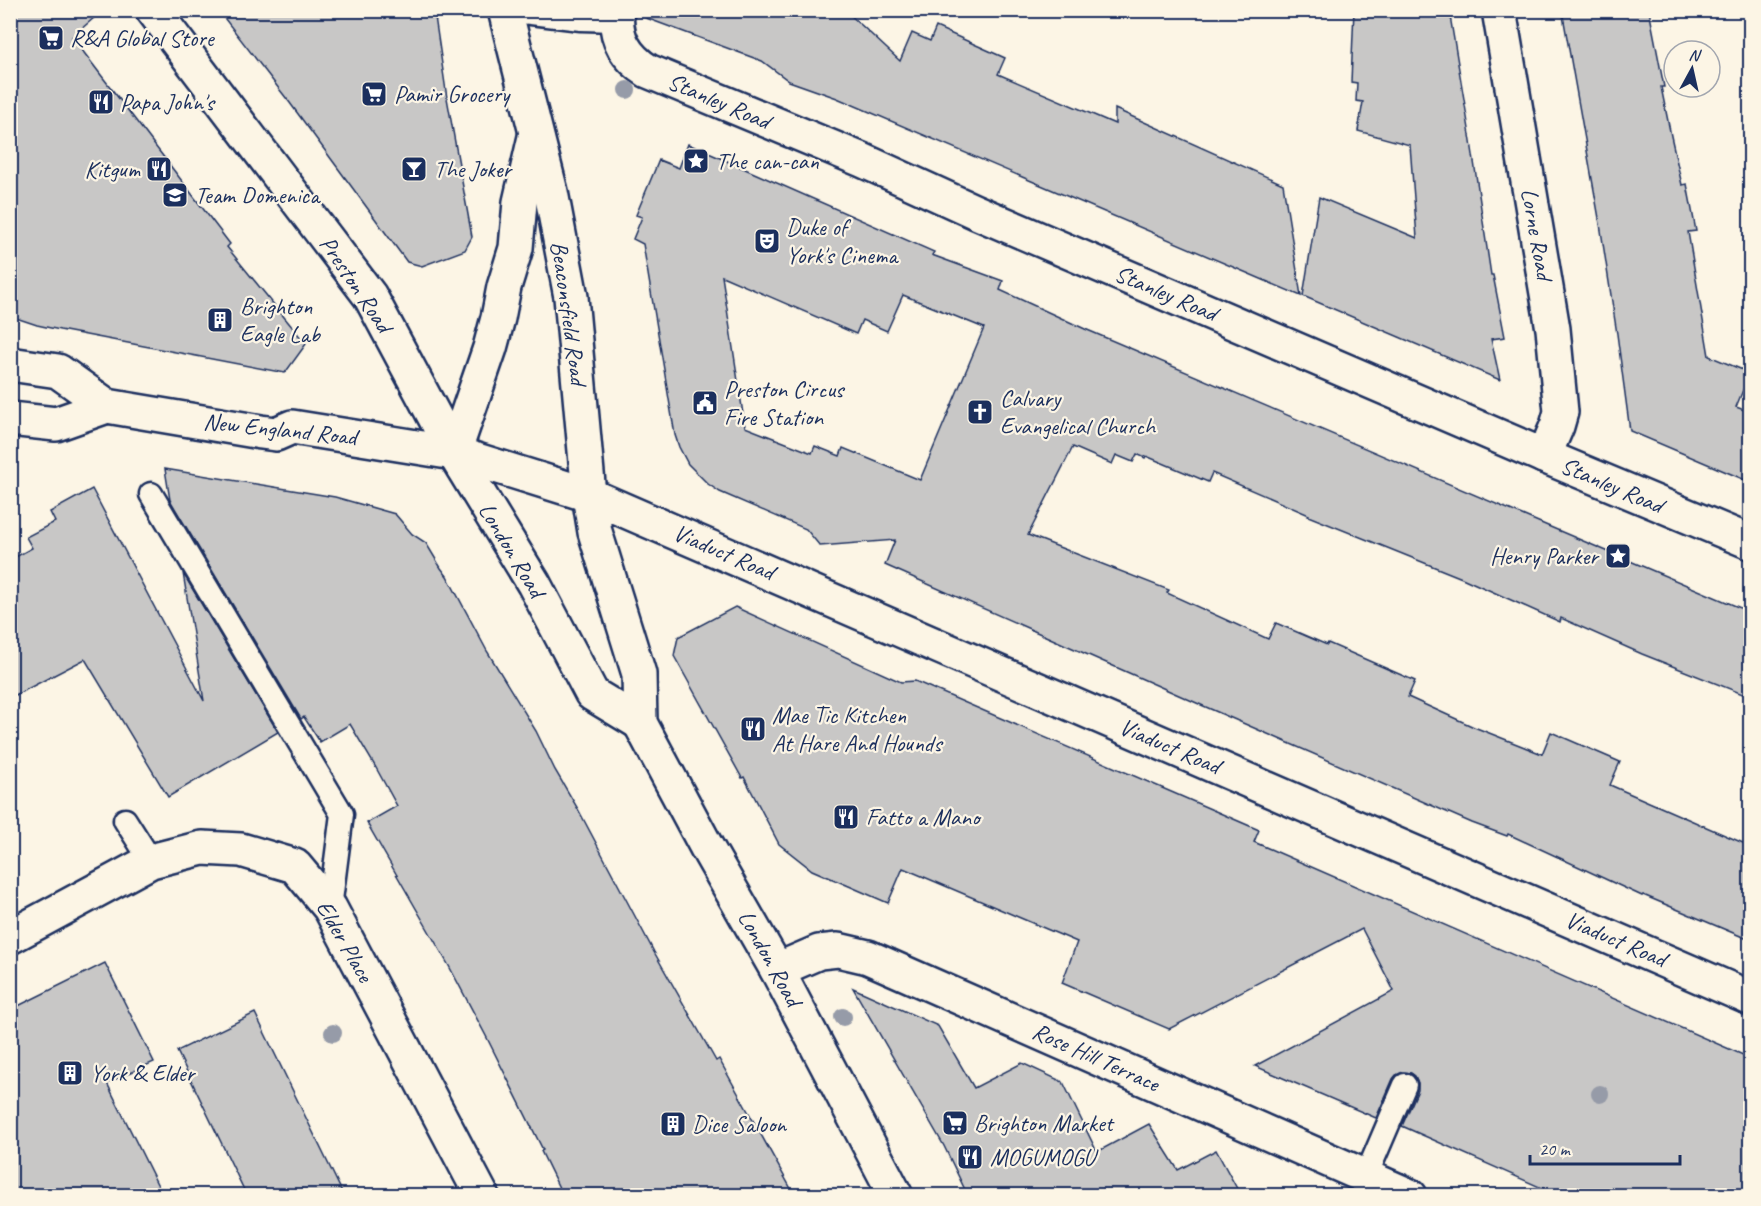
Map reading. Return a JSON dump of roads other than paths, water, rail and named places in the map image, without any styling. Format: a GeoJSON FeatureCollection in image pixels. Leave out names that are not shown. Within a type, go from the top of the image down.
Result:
{"type":"FeatureCollection","features":[{"type":"Feature","properties":{"kind":"main road","name":"Preston Road"},"geometry":{"type":"LineString","coordinates":[[153,10],[370,296],[454,453]]}},
{"type":"Feature","properties":{"kind":"main road","name":"Beaconsfield Road"},"geometry":{"type":"LineString","coordinates":[[505,10],[551,192],[571,297],[590,495]]}},
{"type":"Feature","properties":{"kind":"main road","name":"Lorne Road"},"geometry":{"type":"LineString","coordinates":[[1499,10],[1559,376],[1561,412],[1544,456]]}},
{"type":"Feature","properties":{"kind":"main road","name":"Stanley Road"},"geometry":{"type":"LineString","coordinates":[[616,15],[620,39],[626,52],[648,71],[862,160],[976,212],[1750,543]]}},
{"type":"Feature","properties":{"kind":"main road","name":"Beaconsfield Road"},"geometry":{"type":"LineString","coordinates":[[454,453],[490,348],[504,287],[516,249],[520,202],[536,133]]}},
{"type":"Feature","properties":{"kind":"main road","name":"New England Road"},"geometry":{"type":"LineString","coordinates":[[10,364],[58,371],[106,406],[261,432],[276,434],[292,427],[454,453],[590,495]]}},
{"type":"Feature","properties":{"kind":"main road","name":"New England Road"},"geometry":{"type":"LineString","coordinates":[[10,419],[56,424],[106,406]]}},
{"type":"Feature","properties":{"kind":"main road","name":"London Road"},"geometry":{"type":"LineString","coordinates":[[454,453],[534,584],[592,694],[640,723]]}},
{"type":"Feature","properties":{"kind":"main road","name":"London Road"},"geometry":{"type":"LineString","coordinates":[[590,495],[596,532],[639,674],[640,723],[706,846],[777,970],[896,1196]]}},
{"type":"Feature","properties":{"kind":"main road","name":"Viaduct Road"},"geometry":{"type":"LineString","coordinates":[[590,495],[1750,998]]}},
{"type":"Feature","properties":{"kind":"main road","name":"Elder Place"},"geometry":{"type":"LineString","coordinates":[[10,937],[151,861],[202,848],[241,850],[295,866],[330,909],[482,1196]]}},
{"type":"Feature","properties":{"kind":"main road","name":"Rose Hill Terrace"},"geometry":{"type":"LineString","coordinates":[[777,970],[819,952],[838,950],[868,957],[1410,1196]]}},
{"type":"Feature","properties":{"kind":"lane"},"geometry":{"type":"LineString","coordinates":[[505,10],[581,19],[616,15]]}},
{"type":"Feature","properties":{"kind":"lane"},"geometry":{"type":"LineString","coordinates":[[151,494],[342,814],[330,909]]}},
{"type":"Feature","properties":{"kind":"lane"},"geometry":{"type":"LineString","coordinates":[[125,820],[151,861]]}},
{"type":"Feature","properties":{"kind":"lane"},"geometry":{"type":"LineString","coordinates":[[1366,1176],[1405,1085]]}},
{"type":"Feature","properties":{"kind":"place","name":"R&A Global Store"},"geometry":{"type":"Point","coordinates":[51,38]}},
{"type":"Feature","properties":{"kind":"place","name":"Pamir Grocery"},"geometry":{"type":"Point","coordinates":[374,94]}},
{"type":"Feature","properties":{"kind":"place","name":"Papa John's"},"geometry":{"type":"Point","coordinates":[101,102]}},
{"type":"Feature","properties":{"kind":"place","name":"The can-can"},"geometry":{"type":"Point","coordinates":[696,161]}},
{"type":"Feature","properties":{"kind":"place","name":"Kitgum"},"geometry":{"type":"Point","coordinates":[159,169]}},
{"type":"Feature","properties":{"kind":"place","name":"The Joker"},"geometry":{"type":"Point","coordinates":[414,169]}},
{"type":"Feature","properties":{"kind":"place","name":"Team Domenica"},"geometry":{"type":"Point","coordinates":[175,195]}},
{"type":"Feature","properties":{"kind":"place","name":"Duke of York's Cinema"},"geometry":{"type":"Point","coordinates":[767,241]}},
{"type":"Feature","properties":{"kind":"place","name":"Brighton Eagle Lab"},"geometry":{"type":"Point","coordinates":[220,320]}},
{"type":"Feature","properties":{"kind":"place","name":"Preston Circus Fire Station"},"geometry":{"type":"Point","coordinates":[705,403]}},
{"type":"Feature","properties":{"kind":"place","name":"Calvary Evangelical Church"},"geometry":{"type":"Point","coordinates":[980,412]}},
{"type":"Feature","properties":{"kind":"place","name":"Henry Parker"},"geometry":{"type":"Point","coordinates":[1618,556]}},
{"type":"Feature","properties":{"kind":"place","name":"Mae Tic Kitchen At Hare And Hounds"},"geometry":{"type":"Point","coordinates":[753,729]}},
{"type":"Feature","properties":{"kind":"place","name":"Fatto a Mano"},"geometry":{"type":"Point","coordinates":[846,817]}},
{"type":"Feature","properties":{"kind":"place","name":"York & Elder"},"geometry":{"type":"Point","coordinates":[70,1073]}},
{"type":"Feature","properties":{"kind":"place","name":"Brighton Market"},"geometry":{"type":"Point","coordinates":[955,1123]}},
{"type":"Feature","properties":{"kind":"place","name":"Dice Saloon"},"geometry":{"type":"Point","coordinates":[673,1124]}},
{"type":"Feature","properties":{"kind":"place","name":"MOGUMOGU"},"geometry":{"type":"Point","coordinates":[970,1157]}}]}
